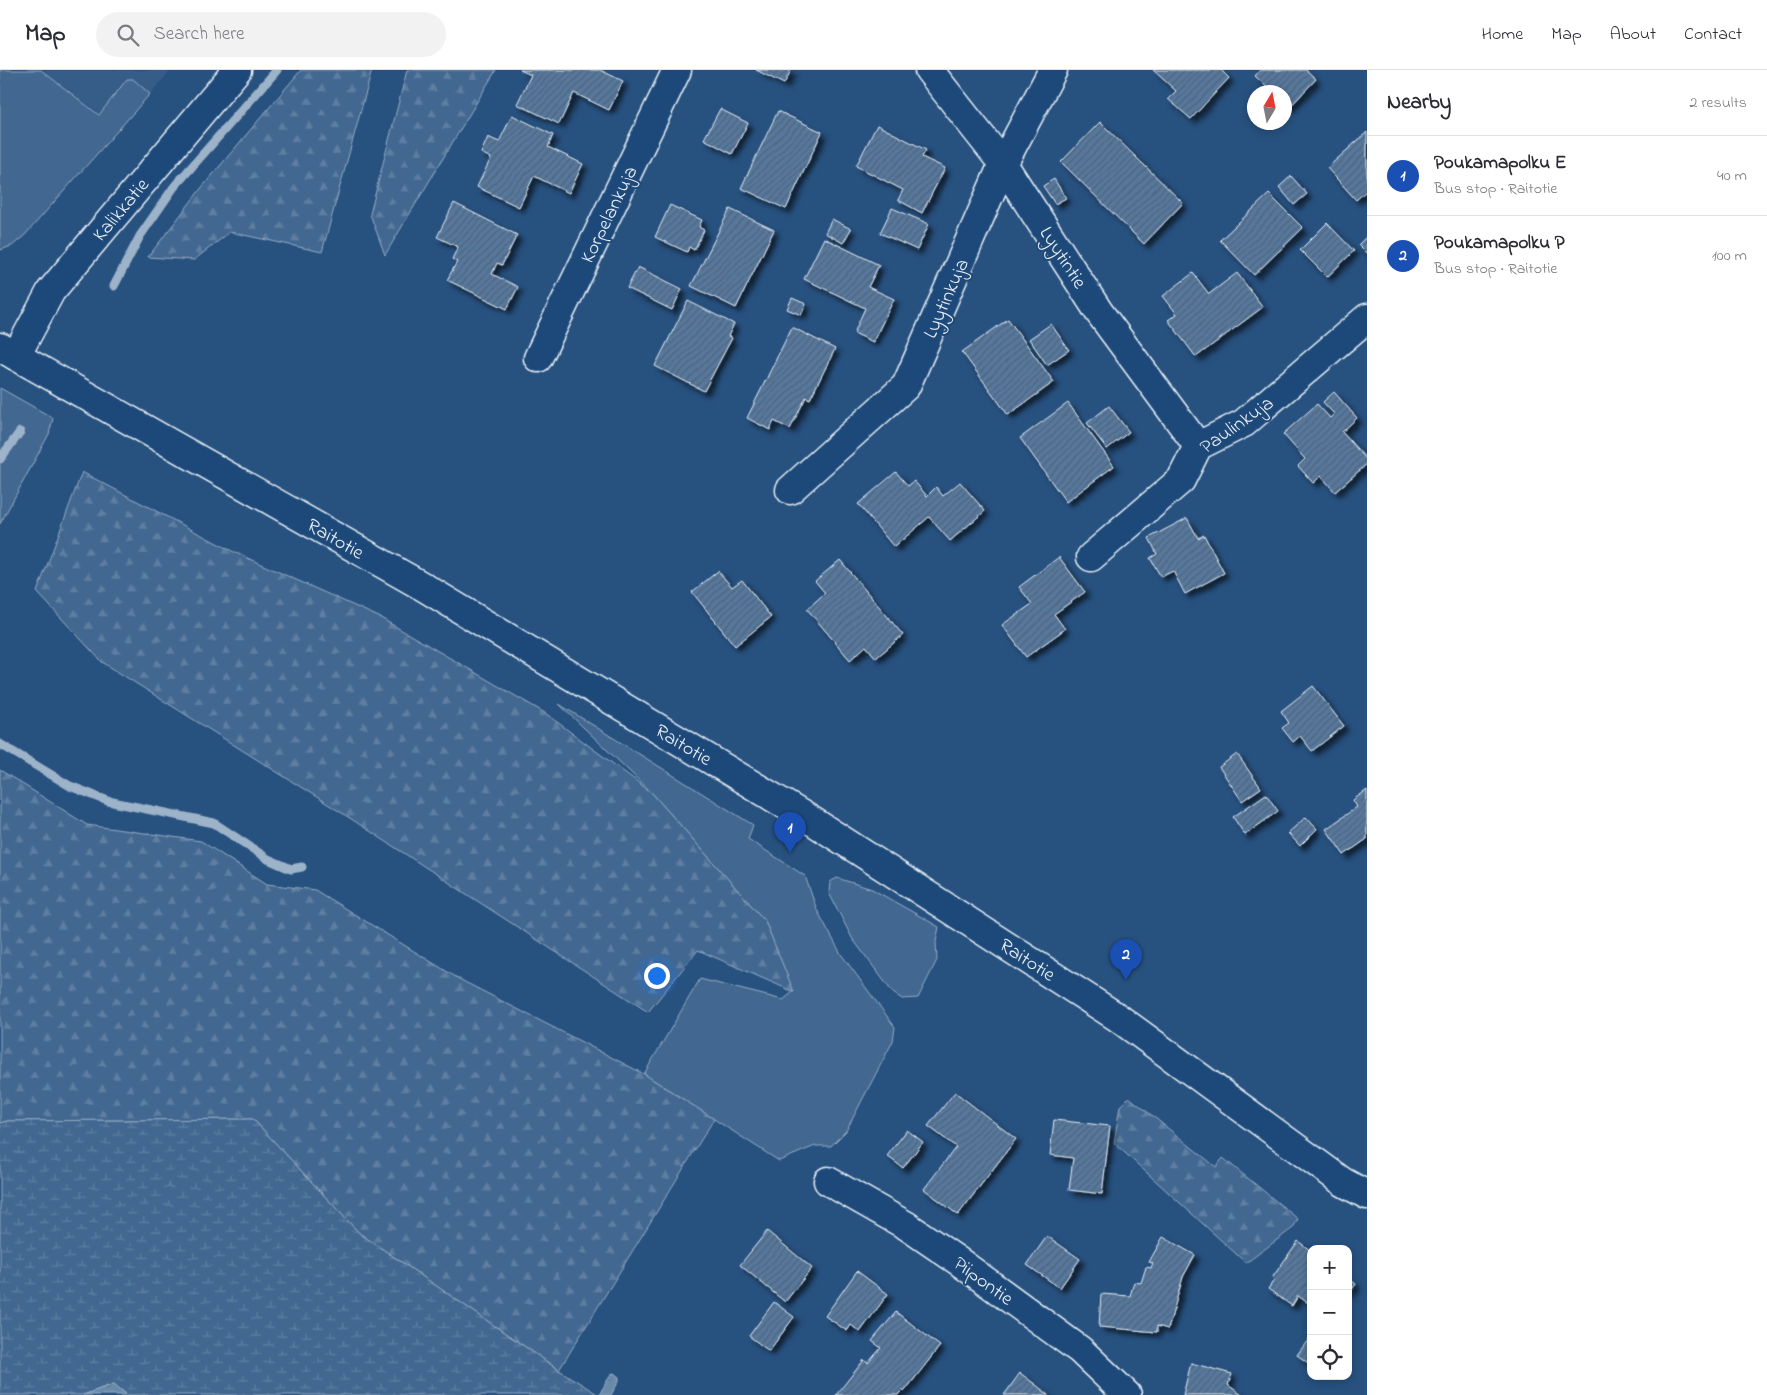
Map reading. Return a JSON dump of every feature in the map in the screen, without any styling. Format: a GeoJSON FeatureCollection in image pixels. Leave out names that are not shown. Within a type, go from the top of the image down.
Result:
{"type":"FeatureCollection","features":[{"type":"Feature","properties":{"kind":"street","name":"Kalikkatie"},"geometry":{"type":"LineString","coordinates":[[8,352],[51,291],[237,70]]}},
{"type":"Feature","properties":{"kind":"street","name":"Korpelankuja"},"geometry":{"type":"LineString","coordinates":[[538,358],[677,70]]}},
{"type":"Feature","properties":{"kind":"street","name":"Lyytintie"},"geometry":{"type":"LineString","coordinates":[[929,70],[1003,164],[1100,312],[1198,446]]}},
{"type":"Feature","properties":{"kind":"street","name":"Lyytinkuja"},"geometry":{"type":"LineString","coordinates":[[790,490],[906,386],[1003,164],[1052,70]]}},
{"type":"Feature","properties":{"kind":"street","name":"Paulinkuja"},"geometry":{"type":"LineString","coordinates":[[1091,558],[1182,480],[1198,446],[1244,423],[1367,318]]}},
{"type":"Feature","properties":{"kind":"street","name":"Raitotie"},"geometry":{"type":"LineString","coordinates":[[8,352],[422,586],[814,822],[1117,1017],[1343,1182],[1367,1195]]}},
{"type":"Feature","properties":{"kind":"street","name":"Piipontie"},"geometry":{"type":"LineString","coordinates":[[828,1181],[907,1226],[961,1263],[1080,1350],[1128,1395]]}},
{"type":"Feature","properties":{"kind":"street","name":"Raitotie"},"geometry":{"type":"LineString","coordinates":[[1343,1182],[1367,1207]]}},
{"type":"Feature","properties":{"kind":"shaded area"},"geometry":{"type":"Polygon","coordinates":[[[41,70],[171,70],[120,129],[41,70]]]}},
{"type":"Feature","properties":{"kind":"green space"},"geometry":{"type":"Polygon","coordinates":[[[0,70],[41,70],[99,115],[127,79],[133,79],[150,94],[25,235],[12,246],[0,250],[0,70]]]}},
{"type":"Feature","properties":{"kind":"green space"},"geometry":{"type":"Polygon","coordinates":[[[301,70],[372,70],[322,252],[230,232],[194,260],[148,257],[203,186],[301,70]]]}},
{"type":"Feature","properties":{"kind":"green space"},"geometry":{"type":"Polygon","coordinates":[[[407,70],[496,70],[385,255],[370,214],[407,70]]]}},
{"type":"Feature","properties":{"kind":"green space"},"geometry":{"type":"Polygon","coordinates":[[[0,388],[53,418],[49,434],[0,524],[0,388]]]}},
{"type":"Feature","properties":{"kind":"green space"},"geometry":{"type":"Polygon","coordinates":[[[82,472],[234,552],[379,617],[545,713],[651,792],[765,921],[794,992],[698,950],[648,1012],[342,813],[102,662],[37,592],[82,472]]]}},
{"type":"Feature","properties":{"kind":"green space"},"geometry":{"type":"Polygon","coordinates":[[[559,704],[753,825],[748,839],[805,876],[817,910],[841,954],[895,1027],[893,1041],[846,1131],[831,1146],[815,1146],[779,1161],[644,1074],[700,979],[783,1000],[793,992],[765,921],[651,792],[559,704]]]}},
{"type":"Feature","properties":{"kind":"green space"},"geometry":{"type":"Polygon","coordinates":[[[0,770],[87,825],[201,841],[267,884],[315,890],[459,979],[644,1074],[714,1119],[559,1370],[359,1233],[253,1119],[7,1121],[0,1123],[0,770]]]}},
{"type":"Feature","properties":{"kind":"green space"},"geometry":{"type":"Polygon","coordinates":[[[837,878],[872,889],[939,927],[936,942],[937,960],[918,998],[902,999],[893,993],[852,938],[829,893],[830,882],[837,878]]]}},
{"type":"Feature","properties":{"kind":"green space"},"geometry":{"type":"Polygon","coordinates":[[[1129,1097],[1216,1167],[1223,1158],[1298,1219],[1293,1228],[1246,1263],[1114,1143],[1120,1106],[1129,1097]]]}},
{"type":"Feature","properties":{"kind":"green space"},"geometry":{"type":"Polygon","coordinates":[[[253,1119],[359,1233],[559,1370],[599,1395],[127,1395],[114,1384],[83,1395],[0,1395],[0,1123],[7,1121],[253,1119]]]}},
{"type":"Feature","properties":{"kind":"water"},"geometry":{"type":"Polygon","coordinates":[[[614,1373],[619,1377],[619,1381],[611,1395],[599,1395],[611,1374],[614,1373]]]}},
{"type":"Feature","properties":{"kind":"water"},"geometry":{"type":"Polygon","coordinates":[[[114,1384],[127,1395],[83,1395],[114,1384]]]}},
{"type":"Feature","properties":{"kind":"building"},"geometry":{"type":"Polygon","coordinates":[[[520,70],[600,70],[623,81],[609,110],[574,93],[559,124],[517,104],[531,75],[520,70]]]}},
{"type":"Feature","properties":{"kind":"building"},"geometry":{"type":"Polygon","coordinates":[[[756,70],[791,70],[784,84],[756,70]]]}},
{"type":"Feature","properties":{"kind":"building"},"geometry":{"type":"Polygon","coordinates":[[[1153,70],[1221,70],[1229,78],[1191,119],[1168,99],[1176,91],[1153,70]]]}},
{"type":"Feature","properties":{"kind":"building"},"geometry":{"type":"Polygon","coordinates":[[[1260,70],[1306,70],[1316,79],[1292,105],[1292,85],[1265,85],[1255,76],[1260,70]]]}},
{"type":"Feature","properties":{"kind":"building"},"geometry":{"type":"Polygon","coordinates":[[[720,109],[748,123],[732,154],[704,139],[720,109]]]}},
{"type":"Feature","properties":{"kind":"building"},"geometry":{"type":"Polygon","coordinates":[[[778,111],[822,132],[786,209],[741,188],[778,111]]]}},
{"type":"Feature","properties":{"kind":"building"},"geometry":{"type":"Polygon","coordinates":[[[512,115],[553,135],[548,147],[583,164],[569,193],[534,176],[519,207],[477,187],[491,158],[481,153],[488,137],[499,142],[512,115]]]}},
{"type":"Feature","properties":{"kind":"building"},"geometry":{"type":"Polygon","coordinates":[[[1100,122],[1183,203],[1144,244],[1061,162],[1100,122]]]}},
{"type":"Feature","properties":{"kind":"building"},"geometry":{"type":"Polygon","coordinates":[[[877,125],[926,150],[922,157],[945,168],[922,213],[898,200],[903,190],[856,166],[877,125]]]}},
{"type":"Feature","properties":{"kind":"building"},"geometry":{"type":"Polygon","coordinates":[[[1367,132],[1367,190],[1356,200],[1327,168],[1367,132]]]}},
{"type":"Feature","properties":{"kind":"building"},"geometry":{"type":"Polygon","coordinates":[[[1291,176],[1307,194],[1294,205],[1279,187],[1291,176]]]}},
{"type":"Feature","properties":{"kind":"building"},"geometry":{"type":"Polygon","coordinates":[[[1054,179],[1066,198],[1055,204],[1043,186],[1054,179]]]}},
{"type":"Feature","properties":{"kind":"building"},"geometry":{"type":"Polygon","coordinates":[[[1269,194],[1303,228],[1254,275],[1220,240],[1269,194]]]}},
{"type":"Feature","properties":{"kind":"building"},"geometry":{"type":"Polygon","coordinates":[[[454,203],[517,235],[502,265],[497,263],[492,274],[518,287],[507,309],[447,280],[457,262],[452,259],[458,247],[437,237],[454,203]]]}},
{"type":"Feature","properties":{"kind":"building"},"geometry":{"type":"Polygon","coordinates":[[[670,205],[702,220],[699,227],[704,230],[694,250],[689,247],[687,252],[655,237],[670,205]]]}},
{"type":"Feature","properties":{"kind":"building"},"geometry":{"type":"Polygon","coordinates":[[[892,208],[929,224],[917,250],[880,233],[892,208]]]}},
{"type":"Feature","properties":{"kind":"building"},"geometry":{"type":"Polygon","coordinates":[[[730,209],[774,230],[736,308],[691,286],[730,209]]]}},
{"type":"Feature","properties":{"kind":"building"},"geometry":{"type":"Polygon","coordinates":[[[832,219],[851,229],[843,243],[825,233],[832,219]]]}},
{"type":"Feature","properties":{"kind":"building"},"geometry":{"type":"Polygon","coordinates":[[[1327,223],[1354,251],[1327,277],[1300,250],[1327,223]]]}},
{"type":"Feature","properties":{"kind":"building"},"geometry":{"type":"Polygon","coordinates":[[[1367,236],[1367,254],[1358,245],[1367,236]]]}},
{"type":"Feature","properties":{"kind":"building"},"geometry":{"type":"Polygon","coordinates":[[[824,238],[879,265],[868,287],[894,299],[873,342],[854,333],[865,308],[804,279],[824,238]]]}},
{"type":"Feature","properties":{"kind":"building"},"geometry":{"type":"Polygon","coordinates":[[[638,267],[682,289],[672,310],[627,288],[638,267]]]}},
{"type":"Feature","properties":{"kind":"building"},"geometry":{"type":"Polygon","coordinates":[[[1193,273],[1209,294],[1237,273],[1263,307],[1196,357],[1168,320],[1177,314],[1163,296],[1193,273]]]}},
{"type":"Feature","properties":{"kind":"building"},"geometry":{"type":"Polygon","coordinates":[[[792,298],[806,304],[801,315],[787,309],[792,298]]]}},
{"type":"Feature","properties":{"kind":"building"},"geometry":{"type":"Polygon","coordinates":[[[688,301],[734,324],[728,336],[732,338],[704,391],[655,366],[688,301]]]}},
{"type":"Feature","properties":{"kind":"building"},"geometry":{"type":"Polygon","coordinates":[[[1008,319],[1054,382],[1008,415],[962,352],[1008,319]]]}},
{"type":"Feature","properties":{"kind":"building"},"geometry":{"type":"Polygon","coordinates":[[[1051,324],[1069,350],[1047,365],[1029,339],[1051,324]]]}},
{"type":"Feature","properties":{"kind":"building"},"geometry":{"type":"Polygon","coordinates":[[[792,327],[835,349],[810,399],[806,397],[790,429],[774,421],[770,430],[747,418],[792,327]]]}},
{"type":"Feature","properties":{"kind":"building"},"geometry":{"type":"Polygon","coordinates":[[[1334,392],[1357,418],[1342,432],[1367,460],[1367,464],[1335,492],[1321,476],[1313,483],[1298,466],[1305,459],[1283,434],[1317,404],[1330,418],[1334,414],[1323,402],[1334,392]]]}},
{"type":"Feature","properties":{"kind":"building"},"geometry":{"type":"Polygon","coordinates":[[[1068,403],[1114,466],[1066,502],[1020,438],[1068,403]]]}},
{"type":"Feature","properties":{"kind":"building"},"geometry":{"type":"Polygon","coordinates":[[[1109,406],[1129,432],[1107,449],[1087,423],[1109,406]]]}},
{"type":"Feature","properties":{"kind":"building"},"geometry":{"type":"Polygon","coordinates":[[[896,472],[908,486],[914,481],[927,496],[936,487],[943,496],[960,482],[985,511],[950,541],[929,517],[894,547],[858,504],[896,472]]]}},
{"type":"Feature","properties":{"kind":"building"},"geometry":{"type":"Polygon","coordinates":[[[1187,518],[1198,538],[1204,535],[1224,573],[1185,594],[1173,571],[1161,577],[1150,558],[1157,554],[1149,538],[1187,518]]]}},
{"type":"Feature","properties":{"kind":"building"},"geometry":{"type":"Polygon","coordinates":[[[1059,557],[1085,592],[1054,614],[1065,629],[1026,657],[1002,625],[1032,604],[1019,587],[1059,557]]]}},
{"type":"Feature","properties":{"kind":"building"},"geometry":{"type":"Polygon","coordinates":[[[840,560],[903,635],[876,658],[866,646],[850,660],[807,609],[825,593],[815,581],[840,560]]]}},
{"type":"Feature","properties":{"kind":"building"},"geometry":{"type":"Polygon","coordinates":[[[718,571],[732,587],[742,580],[771,617],[735,646],[692,592],[718,571]]]}},
{"type":"Feature","properties":{"kind":"building"},"geometry":{"type":"Polygon","coordinates":[[[1313,686],[1344,726],[1312,751],[1300,736],[1293,742],[1282,728],[1289,723],[1281,711],[1313,686]]]}},
{"type":"Feature","properties":{"kind":"building"},"geometry":{"type":"Polygon","coordinates":[[[1237,754],[1261,788],[1242,801],[1219,767],[1237,754]]]}},
{"type":"Feature","properties":{"kind":"building"},"geometry":{"type":"Polygon","coordinates":[[[1367,790],[1367,839],[1344,855],[1326,829],[1357,807],[1353,800],[1367,790]]]}},
{"type":"Feature","properties":{"kind":"building"},"geometry":{"type":"Polygon","coordinates":[[[1266,794],[1278,811],[1245,835],[1233,817],[1266,794]]]}},
{"type":"Feature","properties":{"kind":"building"},"geometry":{"type":"Polygon","coordinates":[[[1306,817],[1317,829],[1300,846],[1288,833],[1306,817]]]}},
{"type":"Feature","properties":{"kind":"building"},"geometry":{"type":"Polygon","coordinates":[[[955,1092],[1016,1139],[958,1215],[924,1189],[956,1147],[928,1126],[955,1092]]]}},
{"type":"Feature","properties":{"kind":"building"},"geometry":{"type":"Polygon","coordinates":[[[1054,1120],[1110,1126],[1102,1194],[1069,1190],[1073,1158],[1050,1155],[1054,1120]]]}},
{"type":"Feature","properties":{"kind":"building"},"geometry":{"type":"Polygon","coordinates":[[[907,1130],[923,1142],[903,1168],[887,1156],[907,1130]]]}},
{"type":"Feature","properties":{"kind":"building"},"geometry":{"type":"Polygon","coordinates":[[[767,1231],[812,1268],[785,1302],[740,1265],[767,1231]]]}},
{"type":"Feature","properties":{"kind":"building"},"geometry":{"type":"Polygon","coordinates":[[[1047,1236],[1080,1259],[1060,1288],[1027,1265],[1047,1236]]]}},
{"type":"Feature","properties":{"kind":"building"},"geometry":{"type":"Polygon","coordinates":[[[1163,1237],[1195,1255],[1183,1277],[1168,1329],[1157,1326],[1157,1332],[1099,1327],[1101,1294],[1130,1296],[1134,1282],[1141,1283],[1146,1267],[1151,1268],[1153,1263],[1149,1262],[1163,1237]]]}},
{"type":"Feature","properties":{"kind":"building"},"geometry":{"type":"Polygon","coordinates":[[[1298,1241],[1307,1248],[1307,1302],[1298,1296],[1292,1306],[1268,1289],[1274,1280],[1272,1278],[1298,1241]]]}},
{"type":"Feature","properties":{"kind":"building"},"geometry":{"type":"Polygon","coordinates":[[[857,1271],[888,1294],[860,1332],[851,1325],[847,1331],[825,1316],[857,1271]]]}},
{"type":"Feature","properties":{"kind":"building"},"geometry":{"type":"Polygon","coordinates":[[[1352,1281],[1356,1284],[1352,1290],[1352,1281]]]}},
{"type":"Feature","properties":{"kind":"building"},"geometry":{"type":"Polygon","coordinates":[[[774,1302],[794,1317],[769,1351],[749,1336],[774,1302]]]}},
{"type":"Feature","properties":{"kind":"building"},"geometry":{"type":"Polygon","coordinates":[[[896,1312],[940,1346],[904,1392],[902,1390],[898,1395],[836,1395],[864,1360],[868,1363],[881,1348],[872,1341],[896,1312]]]}},
{"type":"Feature","properties":{"kind":"building"},"geometry":{"type":"Polygon","coordinates":[[[1307,1341],[1307,1362],[1297,1355],[1307,1341]]]}},
{"type":"Feature","properties":{"kind":"building"},"geometry":{"type":"Polygon","coordinates":[[[1191,1363],[1232,1374],[1228,1385],[1242,1395],[1183,1395],[1191,1363]]]}},
{"type":"Feature","properties":{"kind":"building"},"geometry":{"type":"Polygon","coordinates":[[[1020,1373],[1032,1382],[1049,1395],[1004,1395],[1020,1373]]]}},
{"type":"Feature","properties":{"kind":"waterway"},"geometry":{"type":"LineString","coordinates":[[114,286],[140,236],[174,187],[277,70]]}},
{"type":"Feature","properties":{"kind":"waterway"},"geometry":{"type":"LineString","coordinates":[[0,459],[20,432]]}},
{"type":"Feature","properties":{"kind":"waterway"},"geometry":{"type":"LineString","coordinates":[[0,744],[70,786],[108,801],[214,823],[268,859],[291,869],[302,867]]}},
{"type":"Feature","properties":{"kind":"place","name":"Poukamapolku E"},"geometry":{"type":"Point","coordinates":[790,853]}},
{"type":"Feature","properties":{"kind":"place","name":"Poukamapolku P"},"geometry":{"type":"Point","coordinates":[1126,980]}}]}
